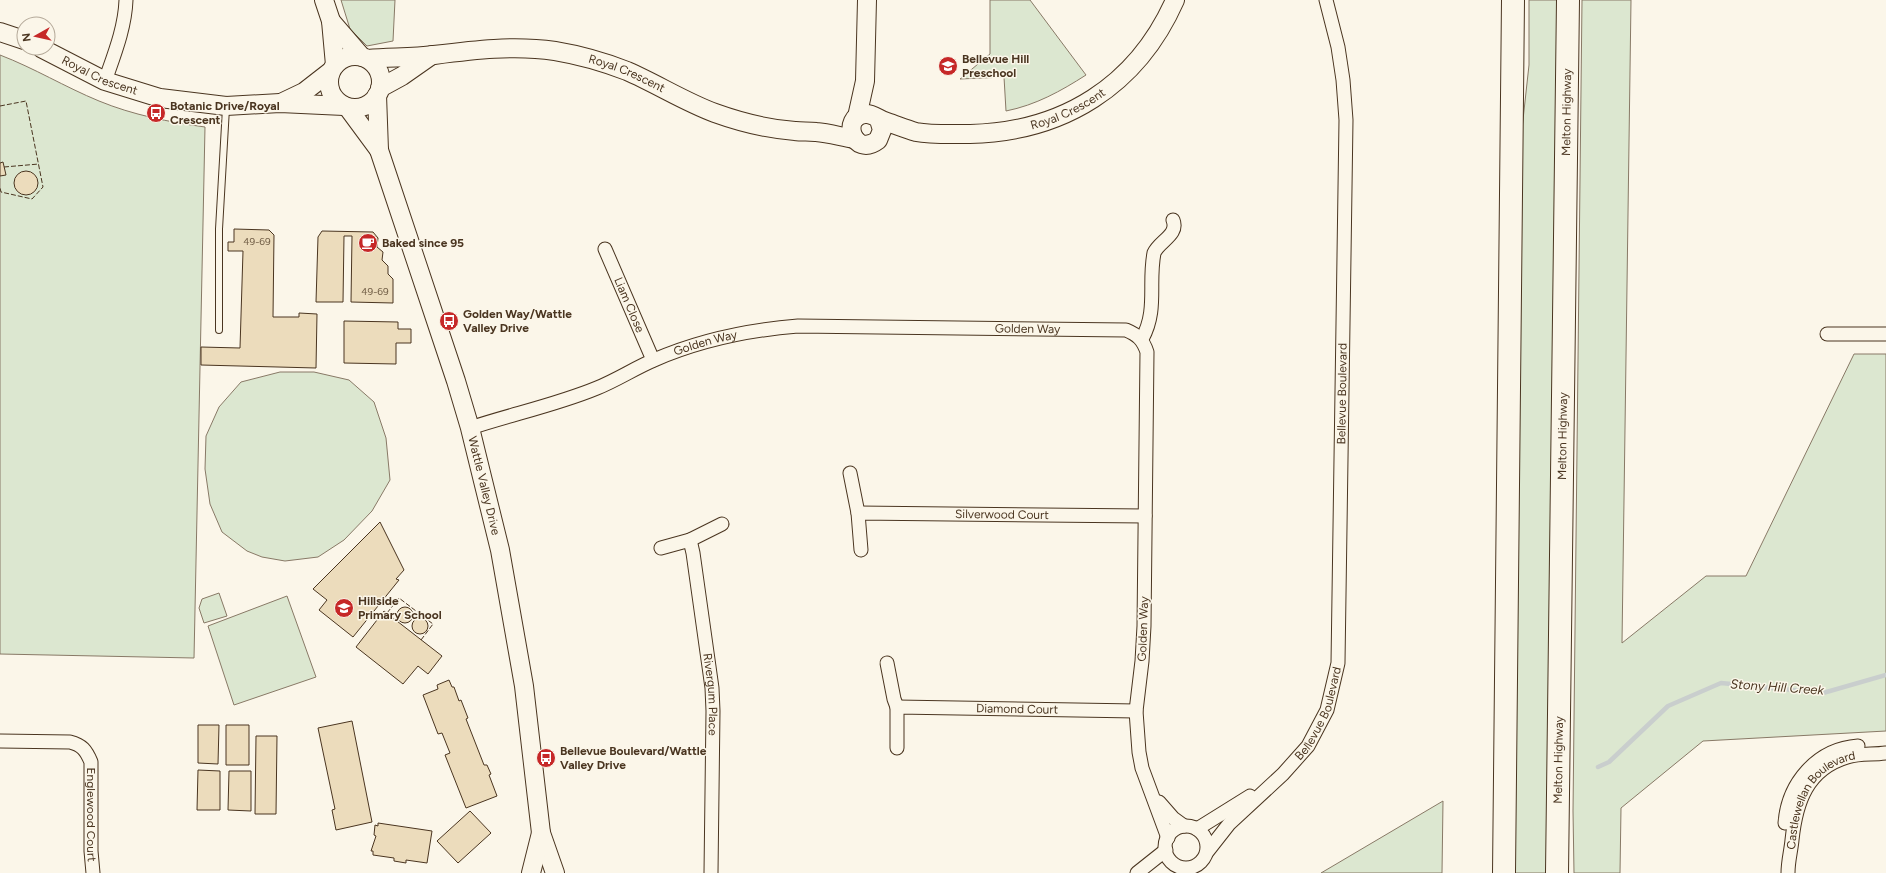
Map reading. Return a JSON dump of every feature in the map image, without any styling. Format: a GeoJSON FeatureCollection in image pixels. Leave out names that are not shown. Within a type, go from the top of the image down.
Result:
{"type":"FeatureCollection","features":[{"type":"Feature","properties":{"kind":"highway"},"geometry":{"type":"LineString","coordinates":[[1500,0],[1502,81],[1511,132]]}},
{"type":"Feature","properties":{"kind":"highway"},"geometry":{"type":"LineString","coordinates":[[1504,862],[1513,0]]}},
{"type":"Feature","properties":{"kind":"highway","name":"Melton Highway"},"geometry":{"type":"LineString","coordinates":[[1557,873],[1568,0]]}},
{"type":"Feature","properties":{"kind":"street"},"geometry":{"type":"LineString","coordinates":[[105,81],[117,48],[126,0]]}},
{"type":"Feature","properties":{"kind":"street"},"geometry":{"type":"LineString","coordinates":[[324,0],[331,21],[333,68],[329,78],[329,87],[337,101],[346,107],[357,108],[365,106],[372,102],[379,91],[378,72],[331,21]]}},
{"type":"Feature","properties":{"kind":"street"},"geometry":{"type":"LineString","coordinates":[[865,81],[882,130],[878,140],[868,145],[863,145],[854,139],[851,129],[856,117],[865,81],[867,0]]}},
{"type":"Feature","properties":{"kind":"street","name":"Royal Crescent"},"geometry":{"type":"LineString","coordinates":[[878,140],[916,132],[991,134],[1041,124],[1071,112],[1094,99],[1131,68],[1152,43],[1175,0]]}},
{"type":"Feature","properties":{"kind":"street","name":"Bellevue Boulevard"},"geometry":{"type":"LineString","coordinates":[[1207,852],[1229,824],[1283,774],[1308,746],[1318,730],[1327,710],[1338,663],[1346,120],[1344,80],[1338,47],[1326,0]]}},
{"type":"Feature","properties":{"kind":"street"},"geometry":{"type":"LineString","coordinates":[[0,32],[16,37]]}},
{"type":"Feature","properties":{"kind":"street","name":"Royal Crescent"},"geometry":{"type":"LineString","coordinates":[[365,58],[432,55],[469,50],[501,48],[553,51],[576,55],[627,71],[688,102],[716,113],[772,128],[796,132],[815,132],[854,139]]}},
{"type":"Feature","properties":{"kind":"street","name":"Royal Crescent"},"geometry":{"type":"LineString","coordinates":[[379,91],[432,55]]}},
{"type":"Feature","properties":{"kind":"street","name":"Royal Crescent"},"geometry":{"type":"LineString","coordinates":[[56,56],[105,81],[160,98],[226,106],[280,103],[346,107]]}},
{"type":"Feature","properties":{"kind":"street"},"geometry":{"type":"LineString","coordinates":[[333,68],[348,57],[365,58]]}},
{"type":"Feature","properties":{"kind":"street","name":"Royal Crescent"},"geometry":{"type":"LineString","coordinates":[[280,103],[304,92],[333,68]]}},
{"type":"Feature","properties":{"kind":"street","name":"Wattle Valley Drive"},"geometry":{"type":"LineString","coordinates":[[379,91],[379,150],[438,326],[470,428],[500,550],[517,638],[533,750],[541,833],[556,873]]}},
{"type":"Feature","properties":{"kind":"street","name":"Wattle Valley Drive"},"geometry":{"type":"LineString","coordinates":[[346,107],[379,150]]}},
{"type":"Feature","properties":{"kind":"street"},"geometry":{"type":"LineString","coordinates":[[856,117],[865,114],[877,118]]}},
{"type":"Feature","properties":{"kind":"street","name":"Royal Crescent"},"geometry":{"type":"LineString","coordinates":[[815,132],[842,124],[856,117]]}},
{"type":"Feature","properties":{"kind":"street","name":"Royal Crescent"},"geometry":{"type":"LineString","coordinates":[[877,118],[916,132]]}},
{"type":"Feature","properties":{"kind":"street"},"geometry":{"type":"LineString","coordinates":[[1142,339],[1148,328],[1151,315],[1154,254],[1156,248],[1174,231],[1175,225],[1173,220]]}},
{"type":"Feature","properties":{"kind":"street","name":"Liam Close"},"geometry":{"type":"LineString","coordinates":[[605,250],[653,360]]}},
{"type":"Feature","properties":{"kind":"street","name":"Golden Way"},"geometry":{"type":"LineString","coordinates":[[470,428],[558,403],[598,388],[653,360],[690,346],[714,339],[765,329],[798,326],[1126,330],[1137,334],[1142,339],[1147,352],[1142,660],[1136,711],[1139,752],[1142,768],[1153,794],[1167,844]]}},
{"type":"Feature","properties":{"kind":"street"},"geometry":{"type":"LineString","coordinates":[[1827,334],[1886,334]]}},
{"type":"Feature","properties":{"kind":"street"},"geometry":{"type":"LineString","coordinates":[[850,473],[858,513],[861,550]]}},
{"type":"Feature","properties":{"kind":"street","name":"Silverwood Court"},"geometry":{"type":"LineString","coordinates":[[858,513],[1145,516]]}},
{"type":"Feature","properties":{"kind":"street"},"geometry":{"type":"LineString","coordinates":[[661,548],[690,540],[722,524]]}},
{"type":"Feature","properties":{"kind":"street","name":"Rivergum Place"},"geometry":{"type":"LineString","coordinates":[[690,540],[705,638],[714,711],[711,873]]}},
{"type":"Feature","properties":{"kind":"street"},"geometry":{"type":"LineString","coordinates":[[888,663],[894,699],[897,707],[897,748]]}},
{"type":"Feature","properties":{"kind":"street","name":"Diamond Court"},"geometry":{"type":"LineString","coordinates":[[897,707],[1136,711]]}},
{"type":"Feature","properties":{"kind":"street","name":"Englewood Court"},"geometry":{"type":"LineString","coordinates":[[0,741],[70,742],[80,745],[87,752],[91,762],[91,851],[93,873]]}},
{"type":"Feature","properties":{"kind":"street","name":"Castlewellan Boulevard"},"geometry":{"type":"LineString","coordinates":[[1788,873],[1785,831],[1788,802],[1799,780],[1815,763],[1839,750],[1864,746],[1886,747]]}},
{"type":"Feature","properties":{"kind":"street","name":"Castlewellan Boulevard"},"geometry":{"type":"LineString","coordinates":[[1788,857],[1795,811],[1803,793],[1815,776],[1832,762],[1845,757],[1857,754],[1886,753]]}},
{"type":"Feature","properties":{"kind":"street","name":"Bellevue Boulevard"},"geometry":{"type":"LineString","coordinates":[[1197,829],[1283,774]]}},
{"type":"Feature","properties":{"kind":"street","name":"Golden Way"},"geometry":{"type":"LineString","coordinates":[[1153,794],[1173,818],[1184,826]]}},
{"type":"Feature","properties":{"kind":"street"},"geometry":{"type":"LineString","coordinates":[[1137,873],[1167,844],[1177,828],[1184,826],[1197,829],[1206,839],[1207,852],[1200,863],[1170,873]]}},
{"type":"Feature","properties":{"kind":"street","name":"Wattle Valley Drive"},"geometry":{"type":"LineString","coordinates":[[531,873],[541,833]]}},
{"type":"Feature","properties":{"kind":"street"},"geometry":{"type":"LineString","coordinates":[[1167,844],[1171,861],[1181,868],[1187,868]]}},
{"type":"Feature","properties":{"kind":"lane"},"geometry":{"type":"LineString","coordinates":[[219,330],[220,222],[226,106]]}},
{"type":"Feature","properties":{"kind":"green space"},"geometry":{"type":"Polygon","coordinates":[[[341,0],[395,0],[393,41],[367,46],[350,29],[341,0]]]}},
{"type":"Feature","properties":{"kind":"green space"},"geometry":{"type":"Polygon","coordinates":[[[990,0],[1030,0],[1086,75],[1048,97],[1028,105],[1006,111],[1004,77],[960,79],[990,54],[990,0]]]}},
{"type":"Feature","properties":{"kind":"green space"},"geometry":{"type":"Polygon","coordinates":[[[1529,0],[1559,0],[1548,873],[1511,873],[1520,147],[1529,65],[1529,0]]]}},
{"type":"Feature","properties":{"kind":"green space"},"geometry":{"type":"Polygon","coordinates":[[[1582,0],[1631,0],[1622,643],[1706,576],[1746,576],[1854,354],[1886,354],[1886,731],[1703,741],[1621,808],[1620,873],[1574,873],[1573,811],[1582,0]]]}},
{"type":"Feature","properties":{"kind":"green space"},"geometry":{"type":"Polygon","coordinates":[[[0,55],[86,96],[112,106],[151,117],[205,127],[194,658],[0,654],[0,55]]]}},
{"type":"Feature","properties":{"kind":"green space"},"geometry":{"type":"Polygon","coordinates":[[[280,372],[314,372],[349,380],[374,402],[386,438],[390,480],[372,511],[344,540],[318,557],[285,561],[262,557],[247,551],[222,532],[210,504],[205,469],[206,436],[219,407],[241,382],[280,372]]]}},
{"type":"Feature","properties":{"kind":"green space"},"geometry":{"type":"Polygon","coordinates":[[[219,593],[227,616],[204,623],[199,608],[202,599],[219,593]]]}},
{"type":"Feature","properties":{"kind":"green space"},"geometry":{"type":"Polygon","coordinates":[[[287,596],[316,677],[234,705],[208,626],[287,596]]]}},
{"type":"Feature","properties":{"kind":"green space"},"geometry":{"type":"Polygon","coordinates":[[[1443,801],[1442,873],[1321,873],[1443,801]]]}},
{"type":"Feature","properties":{"kind":"building"},"geometry":{"type":"Polygon","coordinates":[[[3,162],[6,175],[0,176],[0,163],[3,162]]]}},
{"type":"Feature","properties":{"kind":"building"},"geometry":{"type":"Polygon","coordinates":[[[21,171],[31,171],[38,178],[38,188],[31,195],[21,195],[14,188],[14,178],[21,171]]]}},
{"type":"Feature","properties":{"kind":"building"},"geometry":{"type":"Polygon","coordinates":[[[234,229],[269,230],[274,235],[273,317],[299,317],[299,313],[317,314],[316,368],[201,365],[201,347],[240,348],[243,251],[228,251],[228,242],[234,242],[234,229]]]}},
{"type":"Feature","properties":{"kind":"building"},"geometry":{"type":"Polygon","coordinates":[[[322,231],[373,232],[378,238],[377,247],[383,252],[382,260],[388,266],[388,274],[393,279],[393,303],[351,302],[352,236],[344,236],[343,302],[316,302],[318,237],[322,231]]]}},
{"type":"Feature","properties":{"kind":"building"},"geometry":{"type":"Polygon","coordinates":[[[344,321],[398,322],[398,329],[411,329],[411,343],[396,343],[396,364],[344,363],[344,321]]]}},
{"type":"Feature","properties":{"kind":"building"},"geometry":{"type":"Polygon","coordinates":[[[380,522],[404,570],[396,579],[399,580],[353,637],[319,610],[327,600],[313,589],[380,522]]]}},
{"type":"Feature","properties":{"kind":"building"},"geometry":{"type":"Polygon","coordinates":[[[405,607],[411,609],[413,615],[411,621],[405,623],[399,621],[397,615],[399,609],[405,607]]]}},
{"type":"Feature","properties":{"kind":"building"},"geometry":{"type":"Polygon","coordinates":[[[384,611],[442,656],[428,674],[418,666],[403,684],[356,647],[384,611]]]}},
{"type":"Feature","properties":{"kind":"building"},"geometry":{"type":"Polygon","coordinates":[[[420,618],[426,620],[428,626],[426,632],[420,634],[414,632],[412,626],[414,620],[420,618]]]}},
{"type":"Feature","properties":{"kind":"building"},"geometry":{"type":"Polygon","coordinates":[[[449,680],[452,687],[454,687],[459,701],[461,700],[468,718],[466,719],[484,765],[487,765],[491,774],[489,775],[497,796],[466,808],[445,755],[450,753],[442,733],[438,734],[423,695],[438,689],[437,685],[449,680]]]}},
{"type":"Feature","properties":{"kind":"building"},"geometry":{"type":"Polygon","coordinates":[[[352,721],[372,822],[336,830],[332,810],[335,809],[318,728],[352,721]]]}},
{"type":"Feature","properties":{"kind":"building"},"geometry":{"type":"Polygon","coordinates":[[[198,725],[219,725],[218,764],[198,763],[198,725]]]}},
{"type":"Feature","properties":{"kind":"building"},"geometry":{"type":"Polygon","coordinates":[[[226,725],[249,725],[249,765],[226,765],[226,725]]]}},
{"type":"Feature","properties":{"kind":"building"},"geometry":{"type":"Polygon","coordinates":[[[256,736],[277,736],[276,814],[255,814],[256,736]]]}},
{"type":"Feature","properties":{"kind":"building"},"geometry":{"type":"Polygon","coordinates":[[[198,770],[220,771],[220,810],[197,810],[198,770]]]}},
{"type":"Feature","properties":{"kind":"building"},"geometry":{"type":"Polygon","coordinates":[[[229,771],[251,771],[251,811],[228,810],[229,771]]]}},
{"type":"Feature","properties":{"kind":"building"},"geometry":{"type":"Polygon","coordinates":[[[470,811],[491,833],[458,863],[437,841],[470,811]]]}},
{"type":"Feature","properties":{"kind":"building"},"geometry":{"type":"Polygon","coordinates":[[[378,823],[432,831],[427,863],[406,860],[406,863],[394,861],[394,858],[373,855],[373,851],[371,851],[376,836],[374,835],[375,825],[378,826],[378,823]]]}},
{"type":"Feature","properties":{"kind":"waterway","name":"Stony Hill Creek"},"geometry":{"type":"LineString","coordinates":[[1598,767],[1609,762],[1668,706],[1721,683],[1823,693],[1886,675]]}},
{"type":"Feature","properties":{"kind":"fence"},"geometry":{"type":"LineString","coordinates":[[0,106],[26,101],[43,187],[32,199],[1,192],[0,188]]}},
{"type":"Feature","properties":{"kind":"fence"},"geometry":{"type":"LineString","coordinates":[[4,167],[39,164]]}},
{"type":"Feature","properties":{"kind":"fence"},"geometry":{"type":"LineString","coordinates":[[387,613],[399,598],[433,624],[421,640]]}},
{"type":"Feature","properties":{"kind":"place","name":"Bellevue Hill Preschool"},"geometry":{"type":"Point","coordinates":[948,66]}},
{"type":"Feature","properties":{"kind":"place","name":"Botanic Drive/Royal Crescent"},"geometry":{"type":"Point","coordinates":[156,113]}},
{"type":"Feature","properties":{"kind":"place","name":"Baked since 95"},"geometry":{"type":"Point","coordinates":[368,243]}},
{"type":"Feature","properties":{"kind":"place","name":"Golden Way/Wattle Valley Drive"},"geometry":{"type":"Point","coordinates":[449,321]}},
{"type":"Feature","properties":{"kind":"place","name":"Hillside Primary School"},"geometry":{"type":"Point","coordinates":[344,608]}},
{"type":"Feature","properties":{"kind":"place","name":"Bellevue Boulevard/Wattle Valley Drive"},"geometry":{"type":"Point","coordinates":[546,758]}}]}
